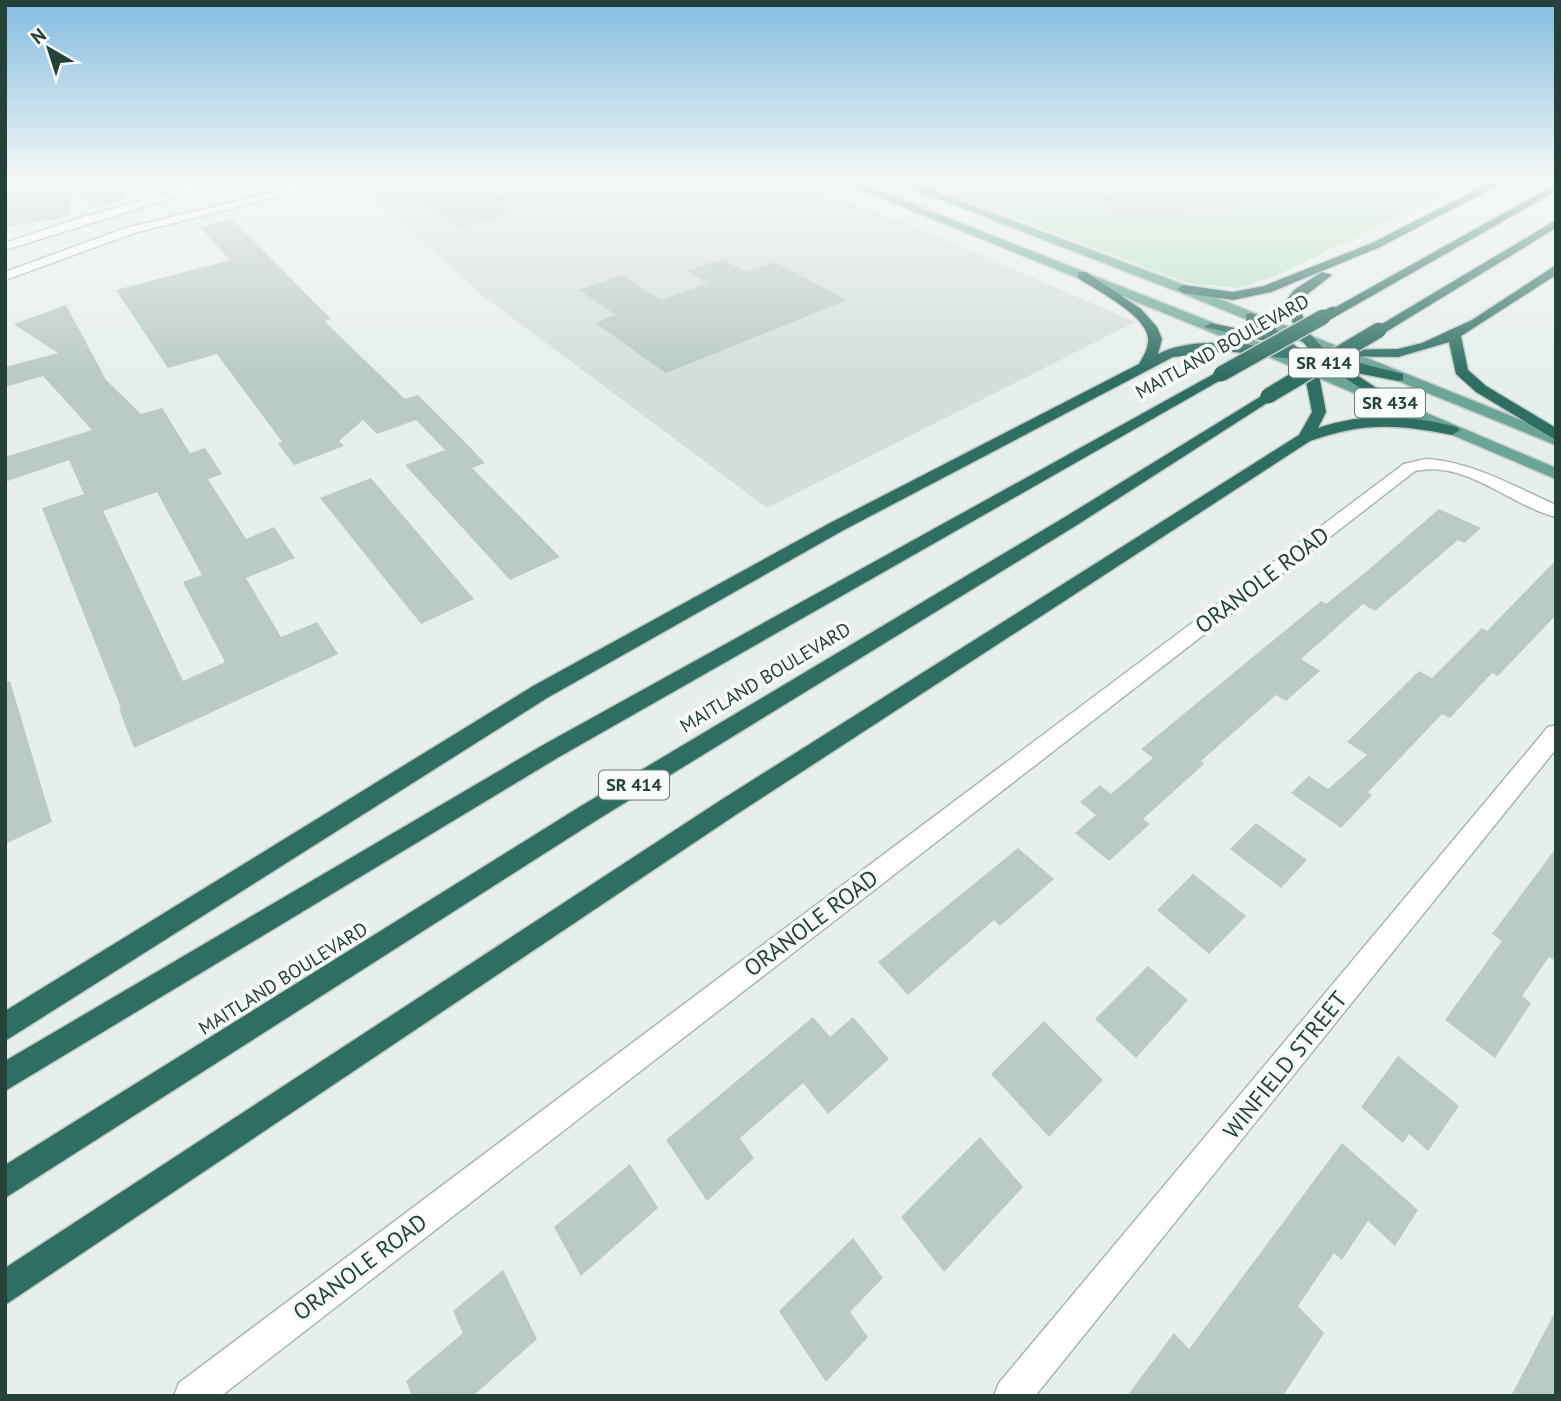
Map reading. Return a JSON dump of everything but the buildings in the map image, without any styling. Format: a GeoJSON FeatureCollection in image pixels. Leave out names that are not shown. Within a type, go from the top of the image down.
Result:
{"type":"FeatureCollection","features":[{"type":"Feature","properties":{"kind":"highway"},"geometry":{"type":"LineString","coordinates":[[1183,289],[1233,296],[1267,289],[1375,244]]}},
{"type":"Feature","properties":{"kind":"highway"},"geometry":{"type":"LineString","coordinates":[[1317,350],[1304,338],[1293,314],[1291,302],[1298,293],[1375,244]]}},
{"type":"Feature","properties":{"kind":"highway","name":"MAITLAND BOULEVARD"},"geometry":{"type":"LineString","coordinates":[[5,1077],[551,751],[1454,244]]}},
{"type":"Feature","properties":{"kind":"highway","name":"MAITLAND BOULEVARD"},"geometry":{"type":"LineString","coordinates":[[5,1183],[589,813],[1071,520],[1268,396],[1521,244]]}},
{"type":"Feature","properties":{"kind":"highway"},"geometry":{"type":"LineString","coordinates":[[1306,364],[1418,350],[1455,337],[1556,269]]}},
{"type":"Feature","properties":{"kind":"highway"},"geometry":{"type":"LineString","coordinates":[[1082,275],[1140,315],[1152,328],[1155,336],[1153,350],[1143,369]]}},
{"type":"Feature","properties":{"kind":"highway"},"geometry":{"type":"LineString","coordinates":[[1251,317],[1287,344],[1306,364],[1319,412],[1305,438]]}},
{"type":"Feature","properties":{"kind":"highway"},"geometry":{"type":"LineString","coordinates":[[1211,327],[1317,350],[1339,359],[1393,405]]}},
{"type":"Feature","properties":{"kind":"highway"},"geometry":{"type":"LineString","coordinates":[[1455,337],[1461,371],[1508,407],[1556,438]]}},
{"type":"Feature","properties":{"kind":"highway"},"geometry":{"type":"LineString","coordinates":[[5,1027],[540,692],[835,527],[1169,354],[1187,349],[1228,348],[1270,352]]}},
{"type":"Feature","properties":{"kind":"highway"},"geometry":{"type":"LineString","coordinates":[[5,1287],[729,807],[1305,438],[1360,420],[1411,422],[1452,430]]}},
{"type":"Feature","properties":{"kind":"main road","name":"SR 434"},"geometry":{"type":"LineString","coordinates":[[1004,244],[1270,352],[1306,364],[1393,405],[1556,474]]}},
{"type":"Feature","properties":{"kind":"main road","name":"SR 434"},"geometry":{"type":"LineString","coordinates":[[1065,244],[1304,338],[1339,359],[1398,377],[1556,438]]}},
{"type":"Feature","properties":{"kind":"street"},"geometry":{"type":"LineString","coordinates":[[5,267],[66,244]]}},
{"type":"Feature","properties":{"kind":"street"},"geometry":{"type":"LineString","coordinates":[[5,276],[86,244]]}},
{"type":"Feature","properties":{"kind":"street","name":"ORANOLE ROAD"},"geometry":{"type":"LineString","coordinates":[[192,1396],[1410,467],[1436,463],[1471,474],[1556,512]]}},
{"type":"Feature","properties":{"kind":"street","name":"WINFIELD STREET"},"geometry":{"type":"LineString","coordinates":[[1012,1396],[1556,733]]}},
{"type":"Feature","properties":{"kind":"shaded area"},"geometry":{"type":"Polygon","coordinates":[[[425,244],[956,244],[1135,322],[767,508],[482,295],[425,244]]]}},
{"type":"Feature","properties":{"kind":"green space"},"geometry":{"type":"Polygon","coordinates":[[[1084,244],[1341,244],[1273,277],[1239,288],[1188,283],[1084,244]]]}}]}
